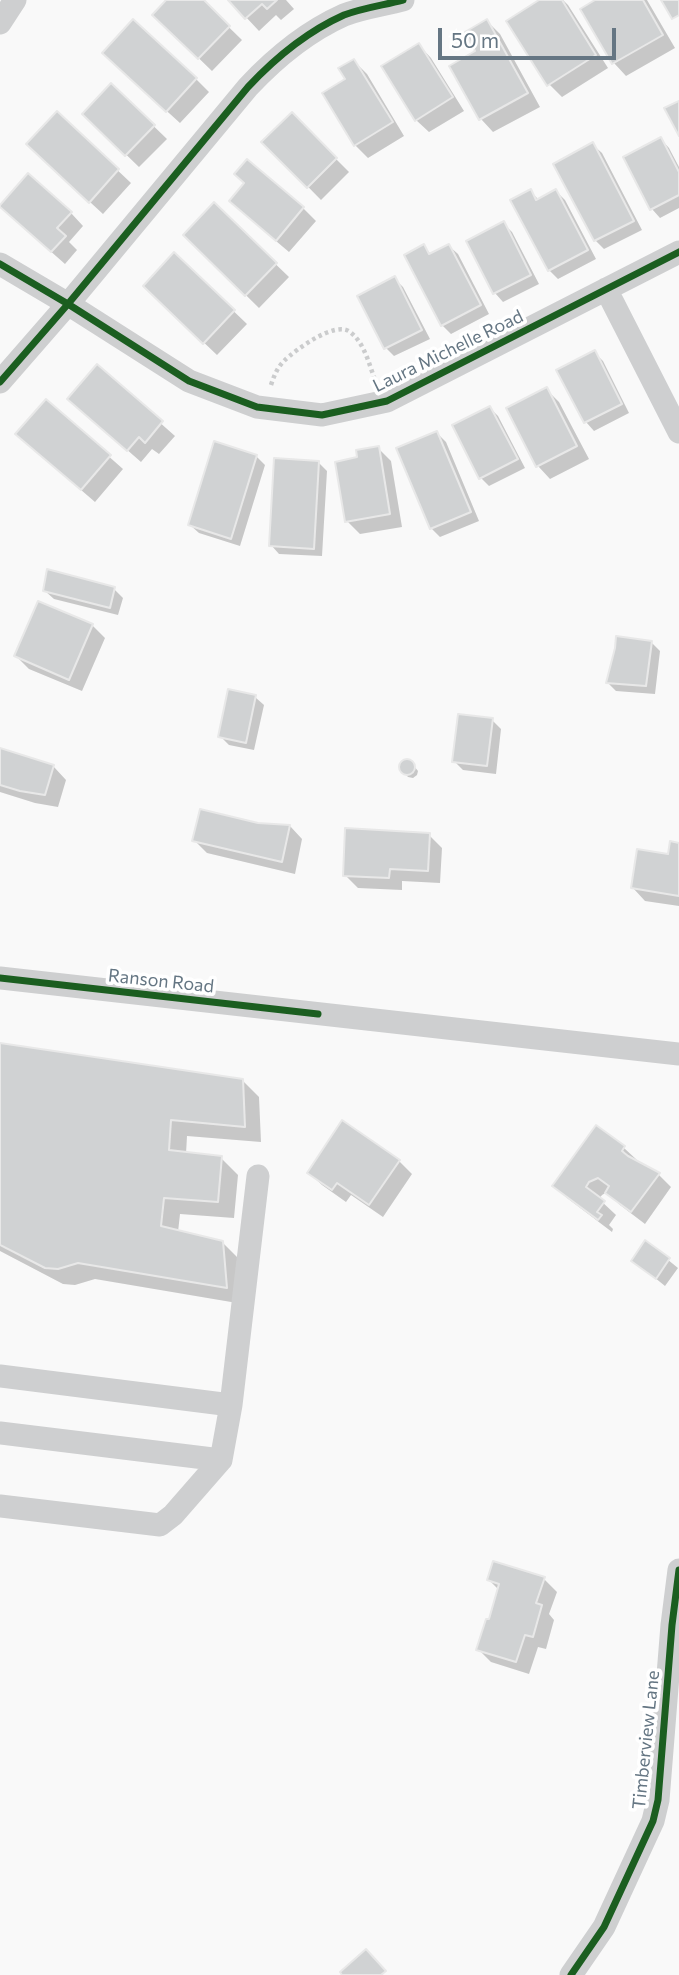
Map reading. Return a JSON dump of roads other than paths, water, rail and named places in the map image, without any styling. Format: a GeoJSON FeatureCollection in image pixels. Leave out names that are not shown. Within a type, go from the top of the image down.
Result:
{"type":"FeatureCollection","features":[{"type":"Feature","properties":{"kind":"street"},"geometry":{"type":"LineString","coordinates":[[0,23],[15,0]]}},
{"type":"Feature","properties":{"kind":"street"},"geometry":{"type":"LineString","coordinates":[[0,382],[269,64],[293,43],[346,15],[403,0]]}},
{"type":"Feature","properties":{"kind":"street","name":"Laura Michelle Road"},"geometry":{"type":"LineString","coordinates":[[0,264],[189,381],[257,407],[322,415],[387,401],[679,252]]}},
{"type":"Feature","properties":{"kind":"street"},"geometry":{"type":"LineString","coordinates":[[606,289],[679,432]]}},
{"type":"Feature","properties":{"kind":"street","name":"Ranson Road"},"geometry":{"type":"LineString","coordinates":[[0,978],[679,1054]]}},
{"type":"Feature","properties":{"kind":"street"},"geometry":{"type":"LineString","coordinates":[[0,1506],[160,1525],[173,1515],[220,1460],[231,1405],[258,1177]]}},
{"type":"Feature","properties":{"kind":"street"},"geometry":{"type":"LineString","coordinates":[[0,1382],[231,1405]]}},
{"type":"Feature","properties":{"kind":"street"},"geometry":{"type":"LineString","coordinates":[[0,1433],[220,1460]]}},
{"type":"Feature","properties":{"kind":"street","name":"Timberview Lane"},"geometry":{"type":"LineString","coordinates":[[570,1975],[604,1927],[653,1821],[658,1800],[679,1570]]}}]}
